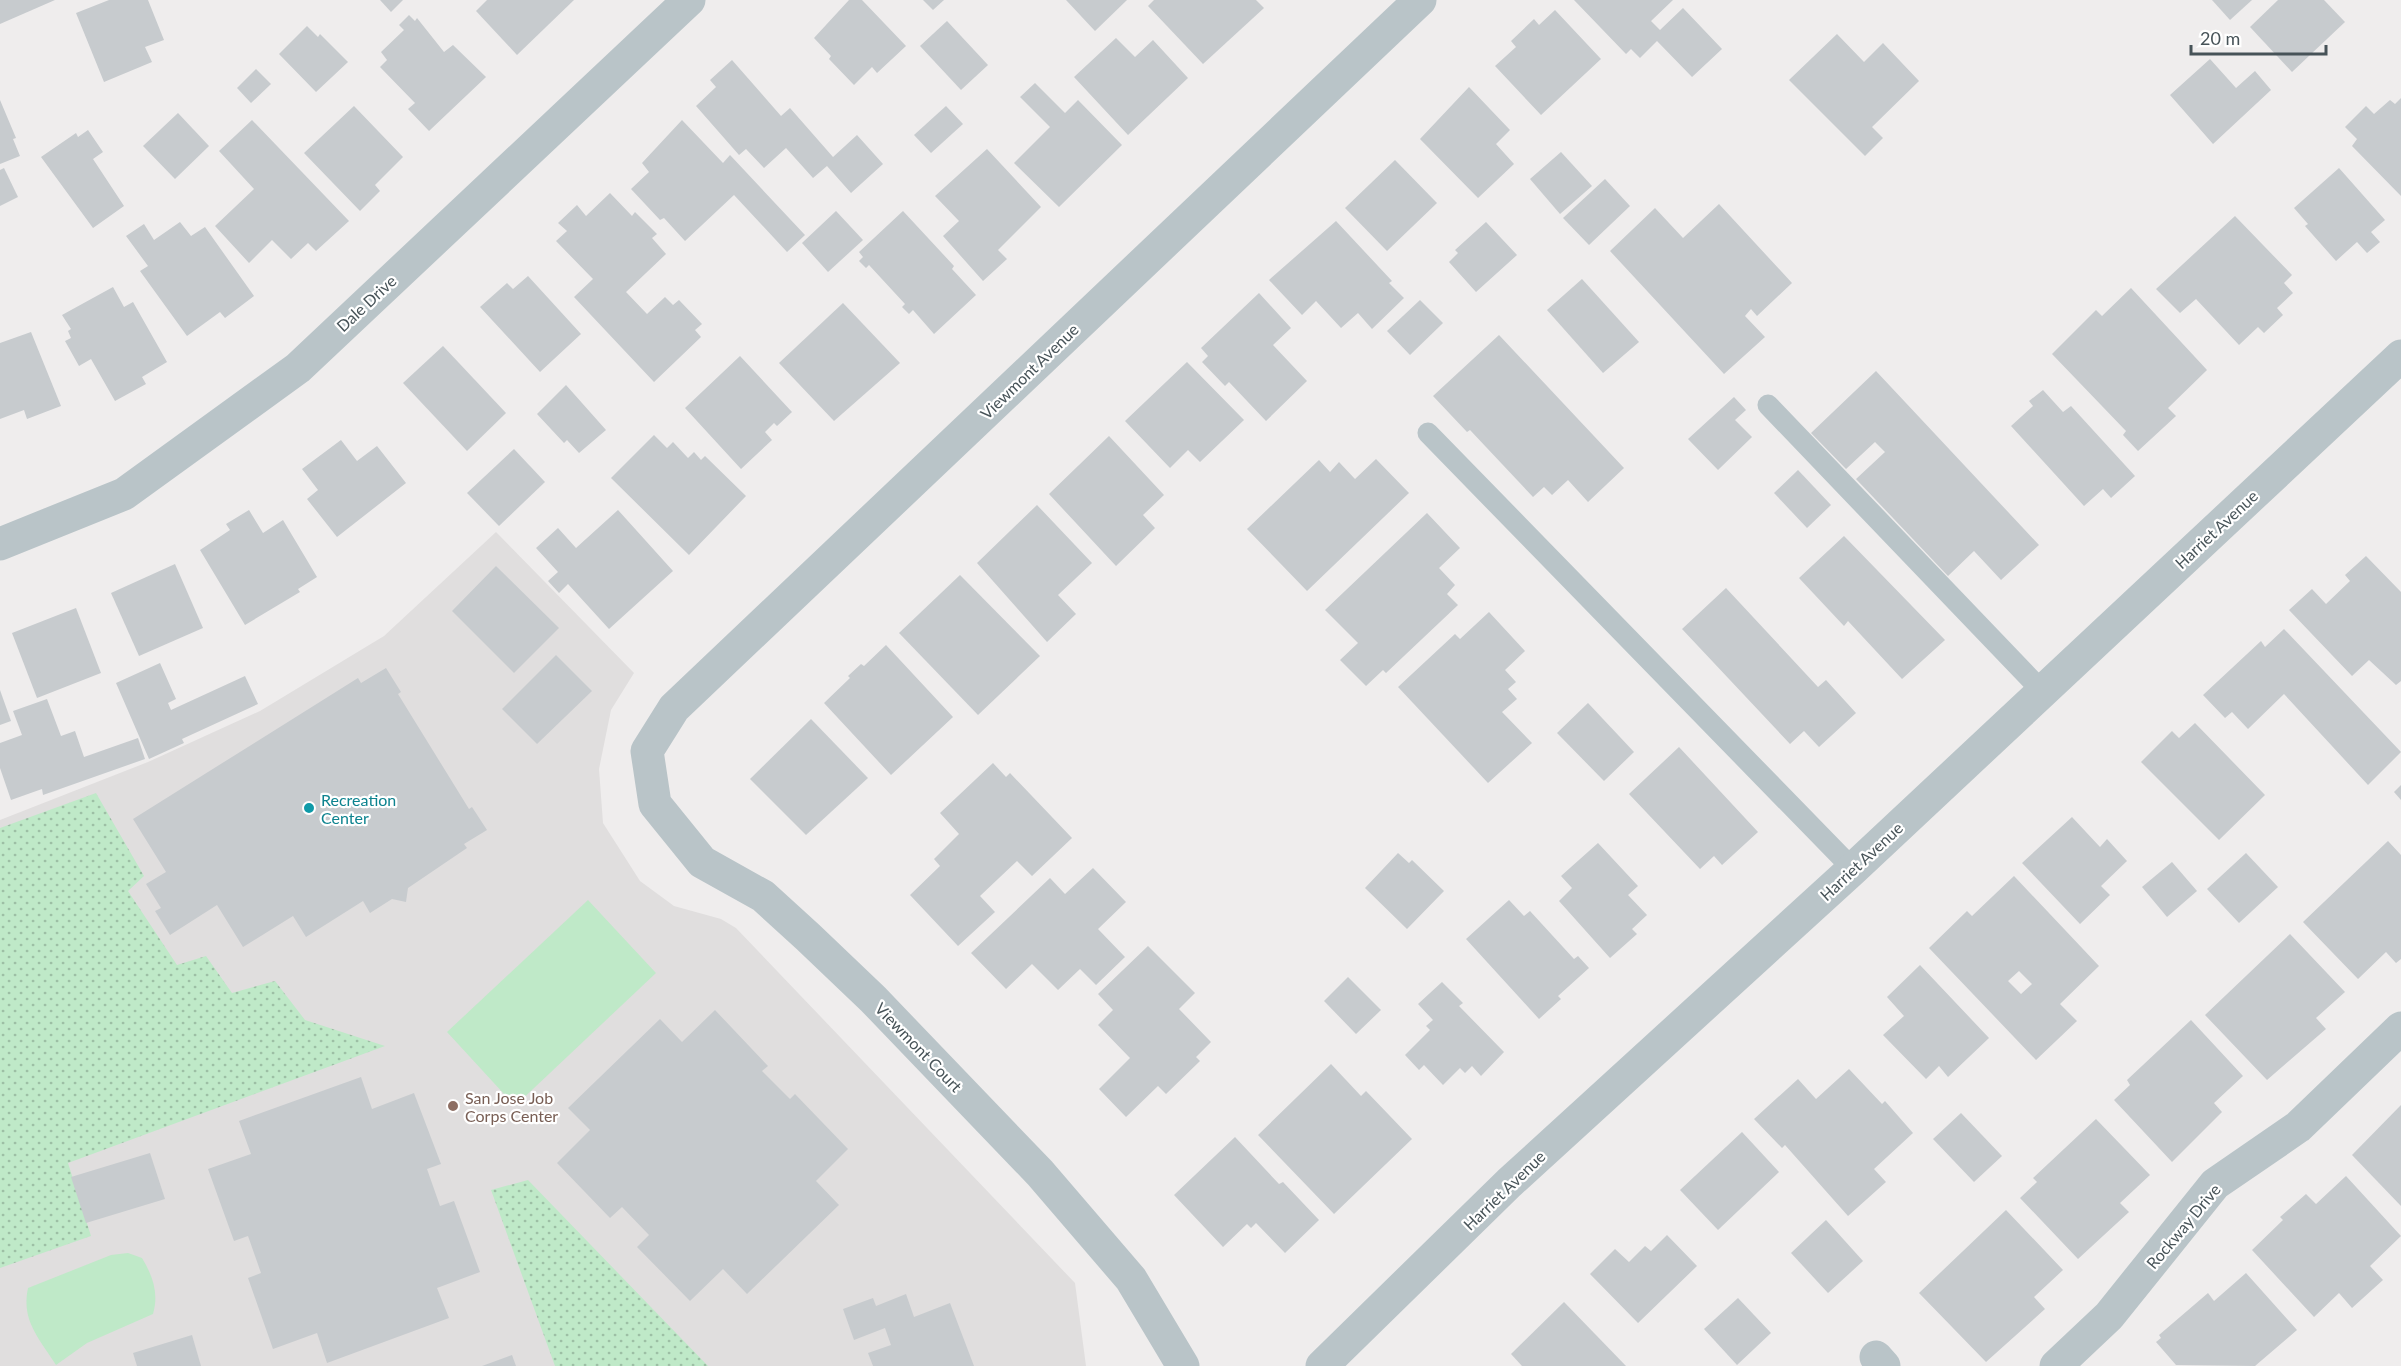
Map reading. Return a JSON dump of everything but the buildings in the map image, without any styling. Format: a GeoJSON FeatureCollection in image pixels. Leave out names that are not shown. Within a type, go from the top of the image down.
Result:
{"type":"FeatureCollection","features":[{"type":"Feature","properties":{"kind":"street","name":"Dale Drive"},"geometry":{"type":"LineString","coordinates":[[0,544],[124,494],[298,368],[689,0]]}},
{"type":"Feature","properties":{"kind":"street","name":"Viewmont Avenue"},"geometry":{"type":"LineString","coordinates":[[647,751],[674,708],[1420,0]]}},
{"type":"Feature","properties":{"kind":"street","name":"Harriet Avenue"},"geometry":{"type":"LineString","coordinates":[[1322,1366],[1509,1183],[1853,869],[2401,356]]}},
{"type":"Feature","properties":{"kind":"street","name":"Viewmont Court"},"geometry":{"type":"LineString","coordinates":[[647,751],[655,804],[702,862],[762,896],[808,937],[873,999],[1032,1165],[1131,1279],[1183,1366]]}},
{"type":"Feature","properties":{"kind":"street","name":"Rockway Drive"},"geometry":{"type":"LineString","coordinates":[[2056,1366],[2109,1316],[2215,1184],[2298,1127],[2401,1028]]}},
{"type":"Feature","properties":{"kind":"lane"},"geometry":{"type":"LineString","coordinates":[[1768,405],[2042,691]]}},
{"type":"Feature","properties":{"kind":"lane"},"geometry":{"type":"LineString","coordinates":[[1428,434],[1853,869]]}},
{"type":"Feature","properties":{"kind":"shaded area","name":"San Jose Job Corps Center"},"geometry":{"type":"Polygon","coordinates":[[[496,532],[634,673],[611,710],[599,769],[603,823],[640,881],[674,906],[721,919],[736,928],[1075,1283],[1086,1366],[0,1366],[0,820],[148,762],[260,711],[384,636],[496,532]]]}},
{"type":"Feature","properties":{"kind":"green space"},"geometry":{"type":"Polygon","coordinates":[[[96,793],[144,876],[128,891],[177,965],[206,956],[232,993],[275,981],[305,1020],[385,1046],[68,1163],[91,1236],[0,1268],[0,828],[96,793]]]}},
{"type":"Feature","properties":{"kind":"green space"},"geometry":{"type":"Polygon","coordinates":[[[588,900],[656,973],[515,1106],[447,1032],[588,900]]]}},
{"type":"Feature","properties":{"kind":"green space"},"geometry":{"type":"Polygon","coordinates":[[[528,1180],[708,1366],[555,1366],[491,1190],[528,1180]]]}},
{"type":"Feature","properties":{"kind":"green space"},"geometry":{"type":"Polygon","coordinates":[[[128,1253],[142,1258],[149,1272],[155,1292],[153,1314],[87,1343],[56,1365],[29,1320],[26,1300],[28,1288],[111,1255],[128,1253]]]}},
{"type":"Feature","properties":{"kind":"place","name":"Recreation Center"},"geometry":{"type":"Point","coordinates":[309,808]}},
{"type":"Feature","properties":{"kind":"place","name":"San Jose Job Corps Center"},"geometry":{"type":"Point","coordinates":[453,1106]}}]}
